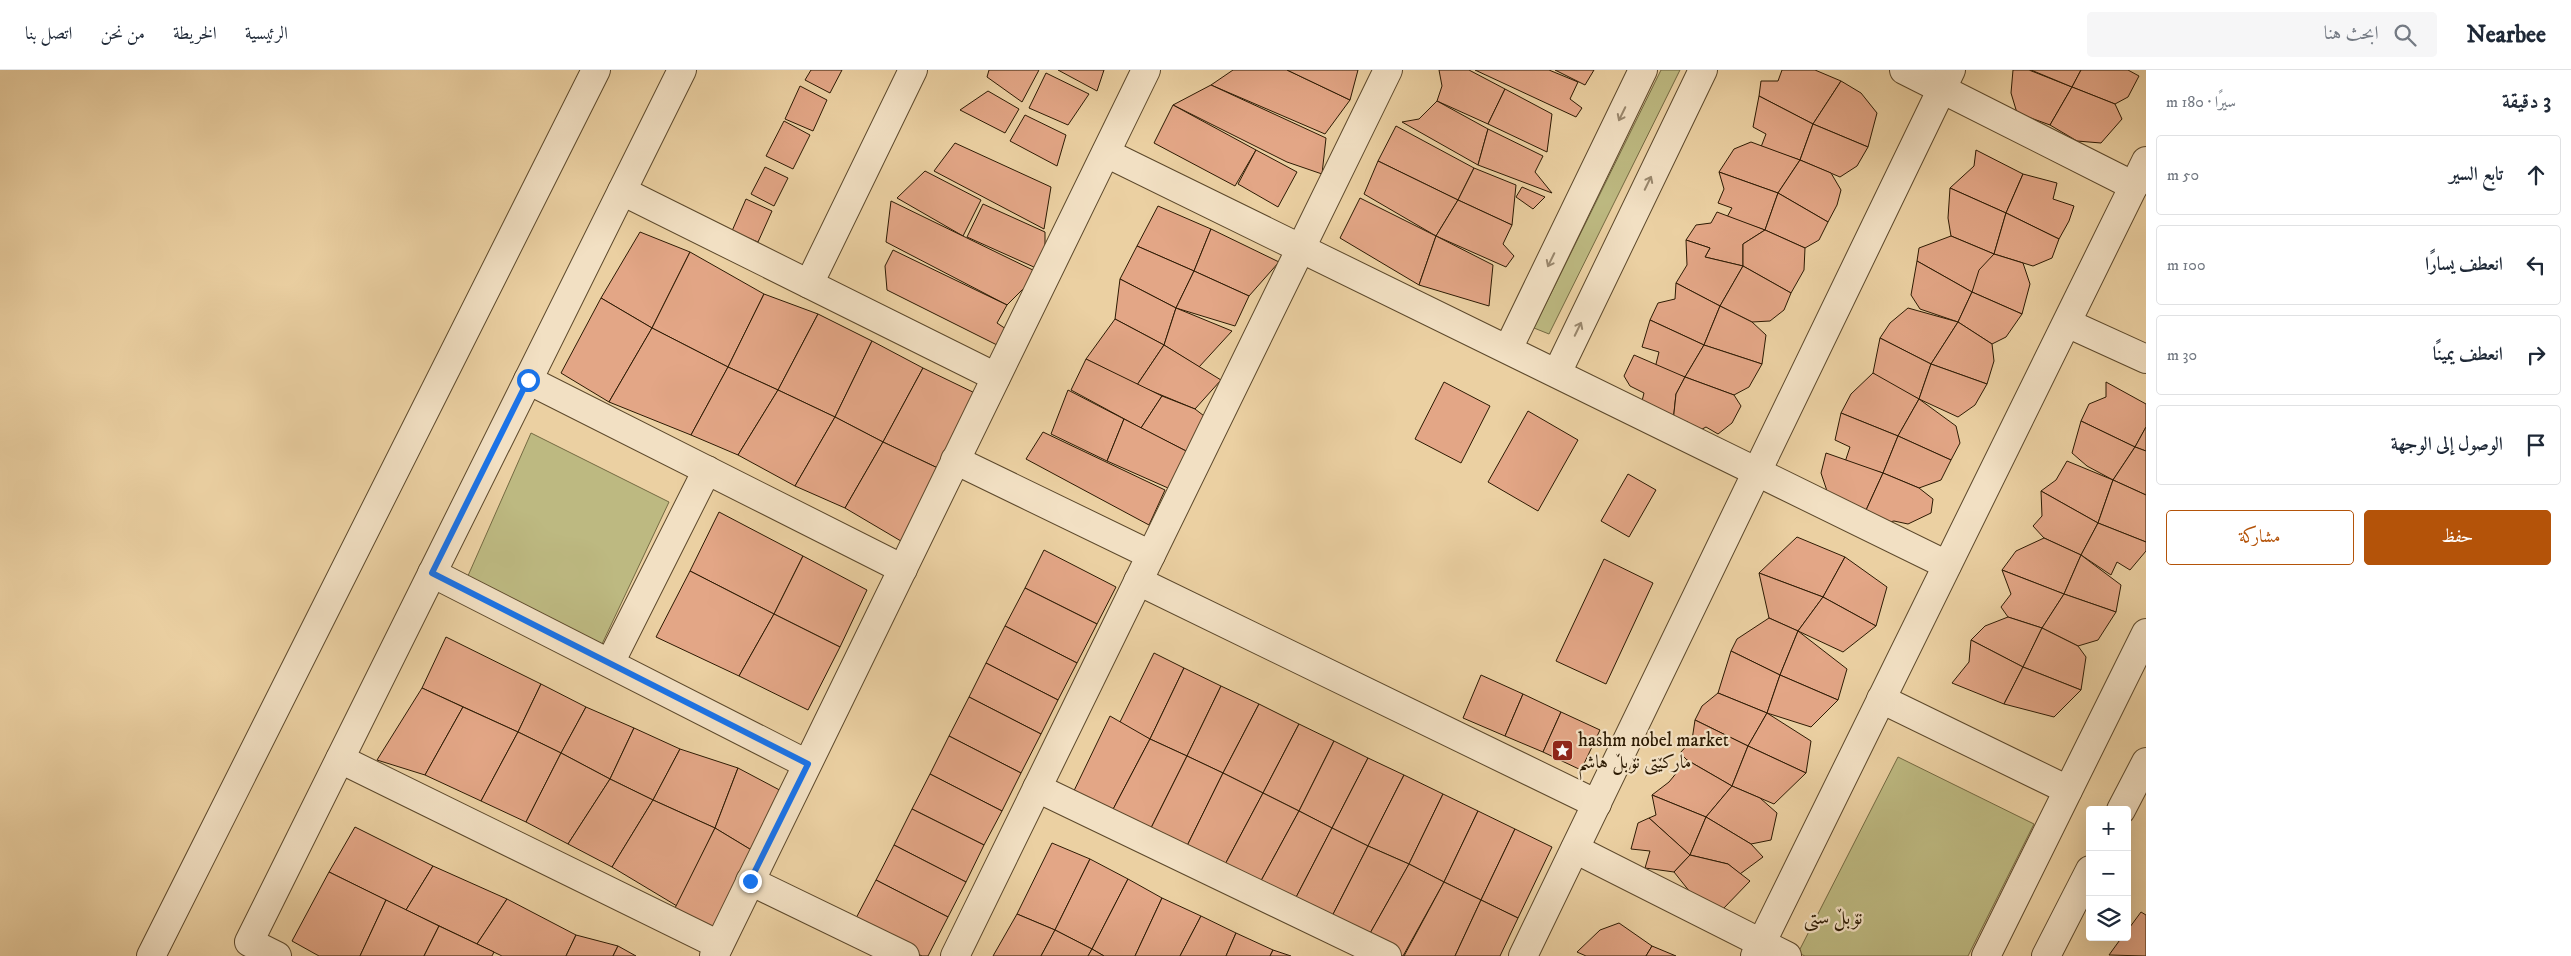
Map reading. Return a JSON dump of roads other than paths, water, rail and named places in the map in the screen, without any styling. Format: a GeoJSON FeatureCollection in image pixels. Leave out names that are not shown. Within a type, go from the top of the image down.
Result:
{"type":"FeatureCollection","features":[{"type":"Feature","properties":{"kind":"street"},"geometry":{"type":"LineString","coordinates":[[151,956],[596,70]]}},
{"type":"Feature","properties":{"kind":"street"},"geometry":{"type":"LineString","coordinates":[[277,956],[249,942],[682,70]]}},
{"type":"Feature","properties":{"kind":"street"},"geometry":{"type":"LineString","coordinates":[[809,284],[913,70]]}},
{"type":"Feature","properties":{"kind":"street"},"geometry":{"type":"LineString","coordinates":[[340,759],[717,950],[1146,70]]}},
{"type":"Feature","properties":{"kind":"street"},"geometry":{"type":"LineString","coordinates":[[955,956],[1388,70]]}},
{"type":"Feature","properties":{"kind":"street"},"geometry":{"type":"LineString","coordinates":[[1508,349],[1643,70]]}},
{"type":"Feature","properties":{"kind":"street"},"geometry":{"type":"LineString","coordinates":[[1557,373],[1703,70]]}},
{"type":"Feature","properties":{"kind":"street"},"geometry":{"type":"LineString","coordinates":[[1904,70],[1946,80],[2134,186]]}},
{"type":"Feature","properties":{"kind":"street"},"geometry":{"type":"LineString","coordinates":[[1523,956],[1946,80]]}},
{"type":"Feature","properties":{"kind":"street"},"geometry":{"type":"LineString","coordinates":[[1106,153],[1948,564]]}},
{"type":"Feature","properties":{"kind":"street"},"geometry":{"type":"LineString","coordinates":[[1758,949],[2146,161]]}},
{"type":"Feature","properties":{"kind":"street"},"geometry":{"type":"LineString","coordinates":[[622,192],[996,377]]}},
{"type":"Feature","properties":{"kind":"street"},"geometry":{"type":"LineString","coordinates":[[2067,322],[2146,359]]}},
{"type":"Feature","properties":{"kind":"street"},"geometry":{"type":"LineString","coordinates":[[528,380],[903,569]]}},
{"type":"Feature","properties":{"kind":"street"},"geometry":{"type":"LineString","coordinates":[[956,460],[1151,555]]}},
{"type":"Feature","properties":{"kind":"street"},"geometry":{"type":"LineString","coordinates":[[610,663],[707,470]]}},
{"type":"Feature","properties":{"kind":"street"},"geometry":{"type":"LineString","coordinates":[[432,573],[808,764]]}},
{"type":"Feature","properties":{"kind":"street"},"geometry":{"type":"LineString","coordinates":[[1138,581],[1597,804]]}},
{"type":"Feature","properties":{"kind":"street"},"geometry":{"type":"LineString","coordinates":[[1986,956],[2146,633]]}},
{"type":"Feature","properties":{"kind":"street"},"geometry":{"type":"LineString","coordinates":[[1881,699],[2068,790]]}},
{"type":"Feature","properties":{"kind":"street"},"geometry":{"type":"LineString","coordinates":[[2123,806],[2146,762]]}},
{"type":"Feature","properties":{"kind":"street"},"geometry":{"type":"LineString","coordinates":[[1038,788],[1387,956]]}},
{"type":"Feature","properties":{"kind":"street"},"geometry":{"type":"LineString","coordinates":[[1575,849],[1758,949],[1787,956]]}},
{"type":"Feature","properties":{"kind":"street"},"geometry":{"type":"LineString","coordinates":[[2046,956],[2086,878]]}},
{"type":"Feature","properties":{"kind":"street"},"geometry":{"type":"LineString","coordinates":[[750,881],[905,956]]}},
{"type":"Feature","properties":{"kind":"place","name":"hashm nobel market مارکێتی نۆبڵ هاشم"},"geometry":{"type":"Point","coordinates":[1562,750]}},
{"type":"Feature","properties":{"kind":"district","name":"نۆبڵ ستی"},"geometry":{"type":"Point","coordinates":[1833,917]}}]}
